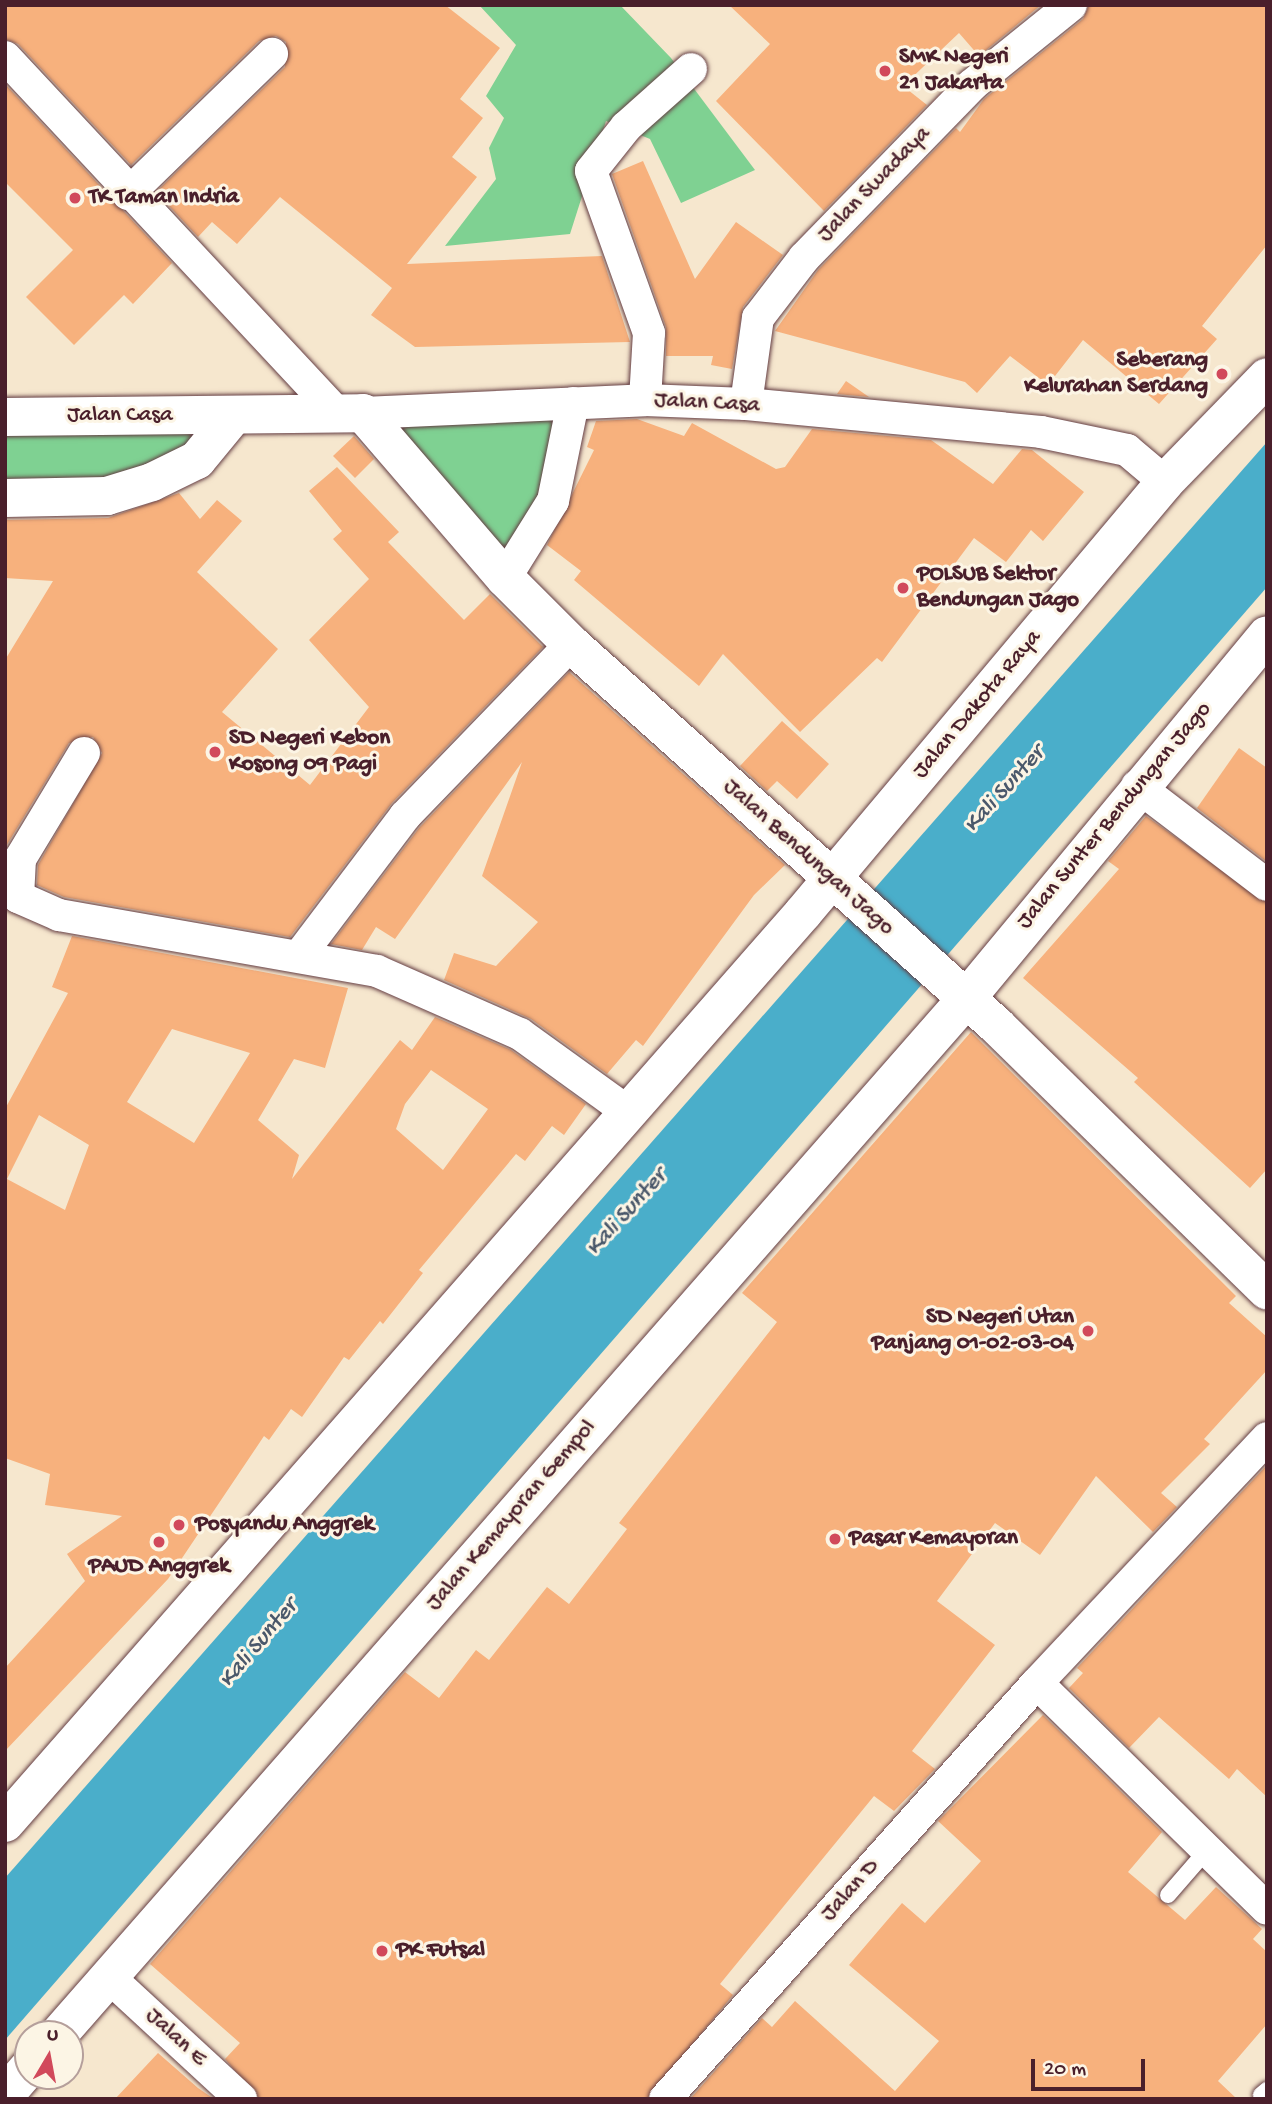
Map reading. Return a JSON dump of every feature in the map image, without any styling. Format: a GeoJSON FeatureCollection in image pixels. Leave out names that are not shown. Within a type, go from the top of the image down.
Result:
{"type":"FeatureCollection","features":[{"type":"Feature","properties":{"kind":"street","name":"Jalan Swadaya"},"geometry":{"type":"LineString","coordinates":[[746,404],[758,318],[804,258],[972,85],[1070,5]]}},
{"type":"Feature","properties":{"kind":"street"},"geometry":{"type":"LineString","coordinates":[[128,194],[272,54]]}},
{"type":"Feature","properties":{"kind":"street"},"geometry":{"type":"LineString","coordinates":[[5,57],[128,194],[190,249],[350,413]]}},
{"type":"Feature","properties":{"kind":"street"},"geometry":{"type":"LineString","coordinates":[[645,400],[649,333],[591,171],[626,127],[691,69]]}},
{"type":"Feature","properties":{"kind":"street","name":"Jalan Dakota Raya"},"geometry":{"type":"LineString","coordinates":[[836,884],[1165,482],[1267,377]]}},
{"type":"Feature","properties":{"kind":"street","name":"Jalan Casa"},"geometry":{"type":"LineString","coordinates":[[5,417],[350,413],[645,400],[746,404],[1041,432],[1127,450],[1165,482]]}},
{"type":"Feature","properties":{"kind":"street"},"geometry":{"type":"LineString","coordinates":[[505,578],[554,501],[573,403]]}},
{"type":"Feature","properties":{"kind":"street","name":"Jalan Bendungan Jago"},"geometry":{"type":"LineString","coordinates":[[350,413],[571,644],[966,999],[1267,1290]]}},
{"type":"Feature","properties":{"kind":"street"},"geometry":{"type":"LineString","coordinates":[[5,498],[107,496],[152,482],[197,460],[234,415]]}},
{"type":"Feature","properties":{"kind":"street","name":"Jalan Sunter Bendungan Jago"},"geometry":{"type":"LineString","coordinates":[[966,999],[1137,786],[1267,635]]}},
{"type":"Feature","properties":{"kind":"street"},"geometry":{"type":"LineString","coordinates":[[300,955],[405,816],[571,644]]}},
{"type":"Feature","properties":{"kind":"street"},"geometry":{"type":"LineString","coordinates":[[84,753],[20,859],[18,897],[59,915],[300,955],[377,971],[520,1034],[628,1112]]}},
{"type":"Feature","properties":{"kind":"street"},"geometry":{"type":"LineString","coordinates":[[1137,786],[1267,885]]}},
{"type":"Feature","properties":{"kind":"street"},"geometry":{"type":"LineString","coordinates":[[5,1823],[628,1112],[836,884]]}},
{"type":"Feature","properties":{"kind":"street","name":"Jalan Kemayoran Gempol"},"geometry":{"type":"LineString","coordinates":[[71,2020],[966,999]]}},
{"type":"Feature","properties":{"kind":"street","name":"Jalan D"},"geometry":{"type":"LineString","coordinates":[[665,2099],[1037,1683],[1267,1438]]}},
{"type":"Feature","properties":{"kind":"street"},"geometry":{"type":"LineString","coordinates":[[1037,1683],[1267,1909]]}},
{"type":"Feature","properties":{"kind":"street","name":"Jalan E"},"geometry":{"type":"LineString","coordinates":[[109,1977],[241,2099]]}},
{"type":"Feature","properties":{"kind":"lane"},"geometry":{"type":"LineString","coordinates":[[1168,1895],[1207,1850]]}},
{"type":"Feature","properties":{"kind":"green space"},"geometry":{"type":"Polygon","coordinates":[[[479,5],[620,5],[671,58],[755,170],[681,203],[650,139],[606,121],[570,234],[445,246],[496,179],[489,148],[504,118],[486,96],[516,45],[479,5]]]}},
{"type":"Feature","properties":{"kind":"green space"},"geometry":{"type":"Polygon","coordinates":[[[573,403],[553,501],[505,578],[363,413],[573,403]]]}},
{"type":"Feature","properties":{"kind":"green space"},"geometry":{"type":"Polygon","coordinates":[[[234,415],[197,460],[5,496],[5,417],[234,415]]]}},
{"type":"Feature","properties":{"kind":"water","name":"Kali Sunter"},"geometry":{"type":"Polygon","coordinates":[[[1267,442],[1267,587],[22,2020],[14,2020],[14,2030],[5,2040],[5,1878],[1267,442]]]}},
{"type":"Feature","properties":{"kind":"building"},"geometry":{"type":"Polygon","coordinates":[[[5,5],[445,5],[500,48],[460,99],[483,118],[452,157],[477,177],[407,264],[602,256],[630,342],[415,347],[371,315],[392,288],[280,197],[237,244],[212,222],[198,237],[156,192],[285,67],[286,42],[276,36],[259,41],[131,165],[18,44],[5,39],[5,5]]]}},
{"type":"Feature","properties":{"kind":"building"},"geometry":{"type":"Polygon","coordinates":[[[729,5],[1041,5],[979,56],[959,33],[903,86],[927,105],[824,211],[716,101],[770,44],[729,5]]]}},
{"type":"Feature","properties":{"kind":"building"},"geometry":{"type":"Polygon","coordinates":[[[1089,5],[1267,5],[1267,245],[1202,326],[1217,339],[1159,404],[1083,340],[1048,385],[1010,356],[977,393],[965,382],[775,331],[818,270],[956,128],[960,132],[984,99],[1083,19],[1089,5]]]}},
{"type":"Feature","properties":{"kind":"building"},"geometry":{"type":"Polygon","coordinates":[[[5,84],[172,263],[133,304],[124,295],[74,345],[26,297],[73,250],[5,182],[5,84]]]}},
{"type":"Feature","properties":{"kind":"building"},"geometry":{"type":"Polygon","coordinates":[[[643,161],[695,279],[736,222],[783,255],[743,307],[732,369],[711,365],[713,356],[666,356],[666,327],[612,174],[643,161]]]}},
{"type":"Feature","properties":{"kind":"building"},"geometry":{"type":"Polygon","coordinates":[[[846,381],[869,397],[837,394],[846,381]]]}},
{"type":"Feature","properties":{"kind":"building"},"geometry":{"type":"Polygon","coordinates":[[[637,419],[684,436],[692,423],[776,469],[785,467],[812,429],[931,440],[993,484],[1022,449],[1032,450],[1084,492],[1043,541],[1031,530],[1006,562],[974,538],[882,662],[877,658],[800,732],[723,654],[699,686],[574,580],[581,571],[547,545],[594,450],[587,447],[596,421],[637,419]]]}},
{"type":"Feature","properties":{"kind":"building"},"geometry":{"type":"Polygon","coordinates":[[[354,436],[374,459],[355,478],[333,456],[354,436]]]}},
{"type":"Feature","properties":{"kind":"building"},"geometry":{"type":"Polygon","coordinates":[[[337,467],[399,532],[388,542],[464,620],[490,594],[543,647],[392,803],[290,937],[64,897],[37,885],[38,865],[102,753],[93,737],[69,743],[5,848],[5,660],[53,581],[5,578],[5,520],[108,518],[179,493],[200,519],[217,500],[242,521],[197,572],[278,649],[222,712],[310,785],[369,707],[309,640],[369,579],[333,539],[342,531],[309,491],[337,467]]]}},
{"type":"Feature","properties":{"kind":"building"},"geometry":{"type":"Polygon","coordinates":[[[569,672],[785,865],[754,895],[643,1046],[636,1040],[607,1074],[531,1019],[444,980],[454,953],[496,966],[538,922],[482,876],[522,762],[395,939],[376,927],[362,950],[331,944],[419,828],[569,672]]]}},
{"type":"Feature","properties":{"kind":"building"},"geometry":{"type":"Polygon","coordinates":[[[782,721],[829,764],[797,799],[777,781],[767,791],[740,766],[782,721]]]}},
{"type":"Feature","properties":{"kind":"building"},"geometry":{"type":"Polygon","coordinates":[[[1239,748],[1267,768],[1267,862],[1197,808],[1239,748]]]}},
{"type":"Feature","properties":{"kind":"building"},"geometry":{"type":"Polygon","coordinates":[[[1146,816],[1267,903],[1267,1169],[1250,1188],[1134,1082],[1138,1078],[1023,978],[1119,869],[1108,861],[1146,816]]]}},
{"type":"Feature","properties":{"kind":"building"},"geometry":{"type":"Polygon","coordinates":[[[72,936],[348,988],[325,1068],[294,1059],[258,1120],[299,1155],[292,1179],[400,1040],[412,1050],[435,1017],[511,1050],[586,1104],[564,1135],[552,1126],[525,1161],[516,1154],[419,1270],[423,1273],[383,1324],[380,1321],[349,1360],[344,1357],[302,1417],[291,1409],[269,1440],[264,1436],[168,1579],[5,1751],[5,1668],[85,1581],[67,1554],[122,1516],[45,1505],[50,1474],[5,1458],[5,1109],[68,993],[52,987],[72,936]],[[172,1029],[127,1102],[194,1143],[250,1053],[172,1029]],[[431,1070],[405,1104],[396,1129],[443,1170],[488,1109],[431,1070]],[[39,1115],[7,1179],[65,1210],[89,1145],[39,1115]]]}},
{"type":"Feature","properties":{"kind":"building"},"geometry":{"type":"Polygon","coordinates":[[[971,1032],[1236,1296],[1229,1303],[1267,1337],[1267,1370],[1204,1439],[1210,1444],[1161,1493],[1177,1507],[1153,1532],[1096,1476],[1040,1555],[995,1523],[937,1601],[995,1645],[912,1751],[935,1769],[894,1811],[874,1796],[720,1984],[733,1995],[647,2099],[259,2099],[225,2059],[240,2043],[150,1964],[405,1672],[439,1698],[476,1650],[489,1660],[547,1587],[569,1604],[627,1529],[619,1523],[777,1322],[742,1293],[971,1032]]]}},
{"type":"Feature","properties":{"kind":"building"},"geometry":{"type":"Polygon","coordinates":[[[1267,1465],[1267,1797],[1237,1769],[1229,1779],[1159,1717],[1129,1748],[1069,1688],[1083,1673],[1077,1668],[1267,1465]]]}},
{"type":"Feature","properties":{"kind":"building"},"geometry":{"type":"Polygon","coordinates":[[[1043,1715],[1162,1832],[1128,1872],[1185,1920],[1216,1887],[1262,1929],[1253,1939],[1267,1952],[1267,2024],[1218,2081],[1237,2099],[690,2099],[762,2018],[772,2027],[795,2001],[895,2091],[939,2041],[849,1965],[902,1903],[925,1923],[981,1861],[938,1821],[1043,1715]]]}},
{"type":"Feature","properties":{"kind":"building"},"geometry":{"type":"Polygon","coordinates":[[[158,2053],[198,2088],[214,2099],[115,2099],[158,2053]]]}},
{"type":"Feature","properties":{"kind":"place","name":"SMK Negeri 21 Jakarta"},"geometry":{"type":"Point","coordinates":[885,71]}},
{"type":"Feature","properties":{"kind":"place","name":"TK Taman Indria"},"geometry":{"type":"Point","coordinates":[75,198]}},
{"type":"Feature","properties":{"kind":"place","name":"Seberang Kelurahan Serdang"},"geometry":{"type":"Point","coordinates":[1222,374]}},
{"type":"Feature","properties":{"kind":"place","name":"POLSUB Sektor Bendungan Jago"},"geometry":{"type":"Point","coordinates":[903,588]}},
{"type":"Feature","properties":{"kind":"place","name":"SD Negeri Kebon Kosong 09 Pagi"},"geometry":{"type":"Point","coordinates":[215,752]}},
{"type":"Feature","properties":{"kind":"place","name":"SD Negeri Utan Panjang 01-02-03-04"},"geometry":{"type":"Point","coordinates":[1088,1331]}},
{"type":"Feature","properties":{"kind":"place","name":"Posyandu Anggrek"},"geometry":{"type":"Point","coordinates":[179,1525]}},
{"type":"Feature","properties":{"kind":"place","name":"Pasar Kemayoran"},"geometry":{"type":"Point","coordinates":[835,1539]}},
{"type":"Feature","properties":{"kind":"place","name":"PAUD Anggrek"},"geometry":{"type":"Point","coordinates":[159,1542]}},
{"type":"Feature","properties":{"kind":"place","name":"PK Futsal"},"geometry":{"type":"Point","coordinates":[382,1951]}}]}
